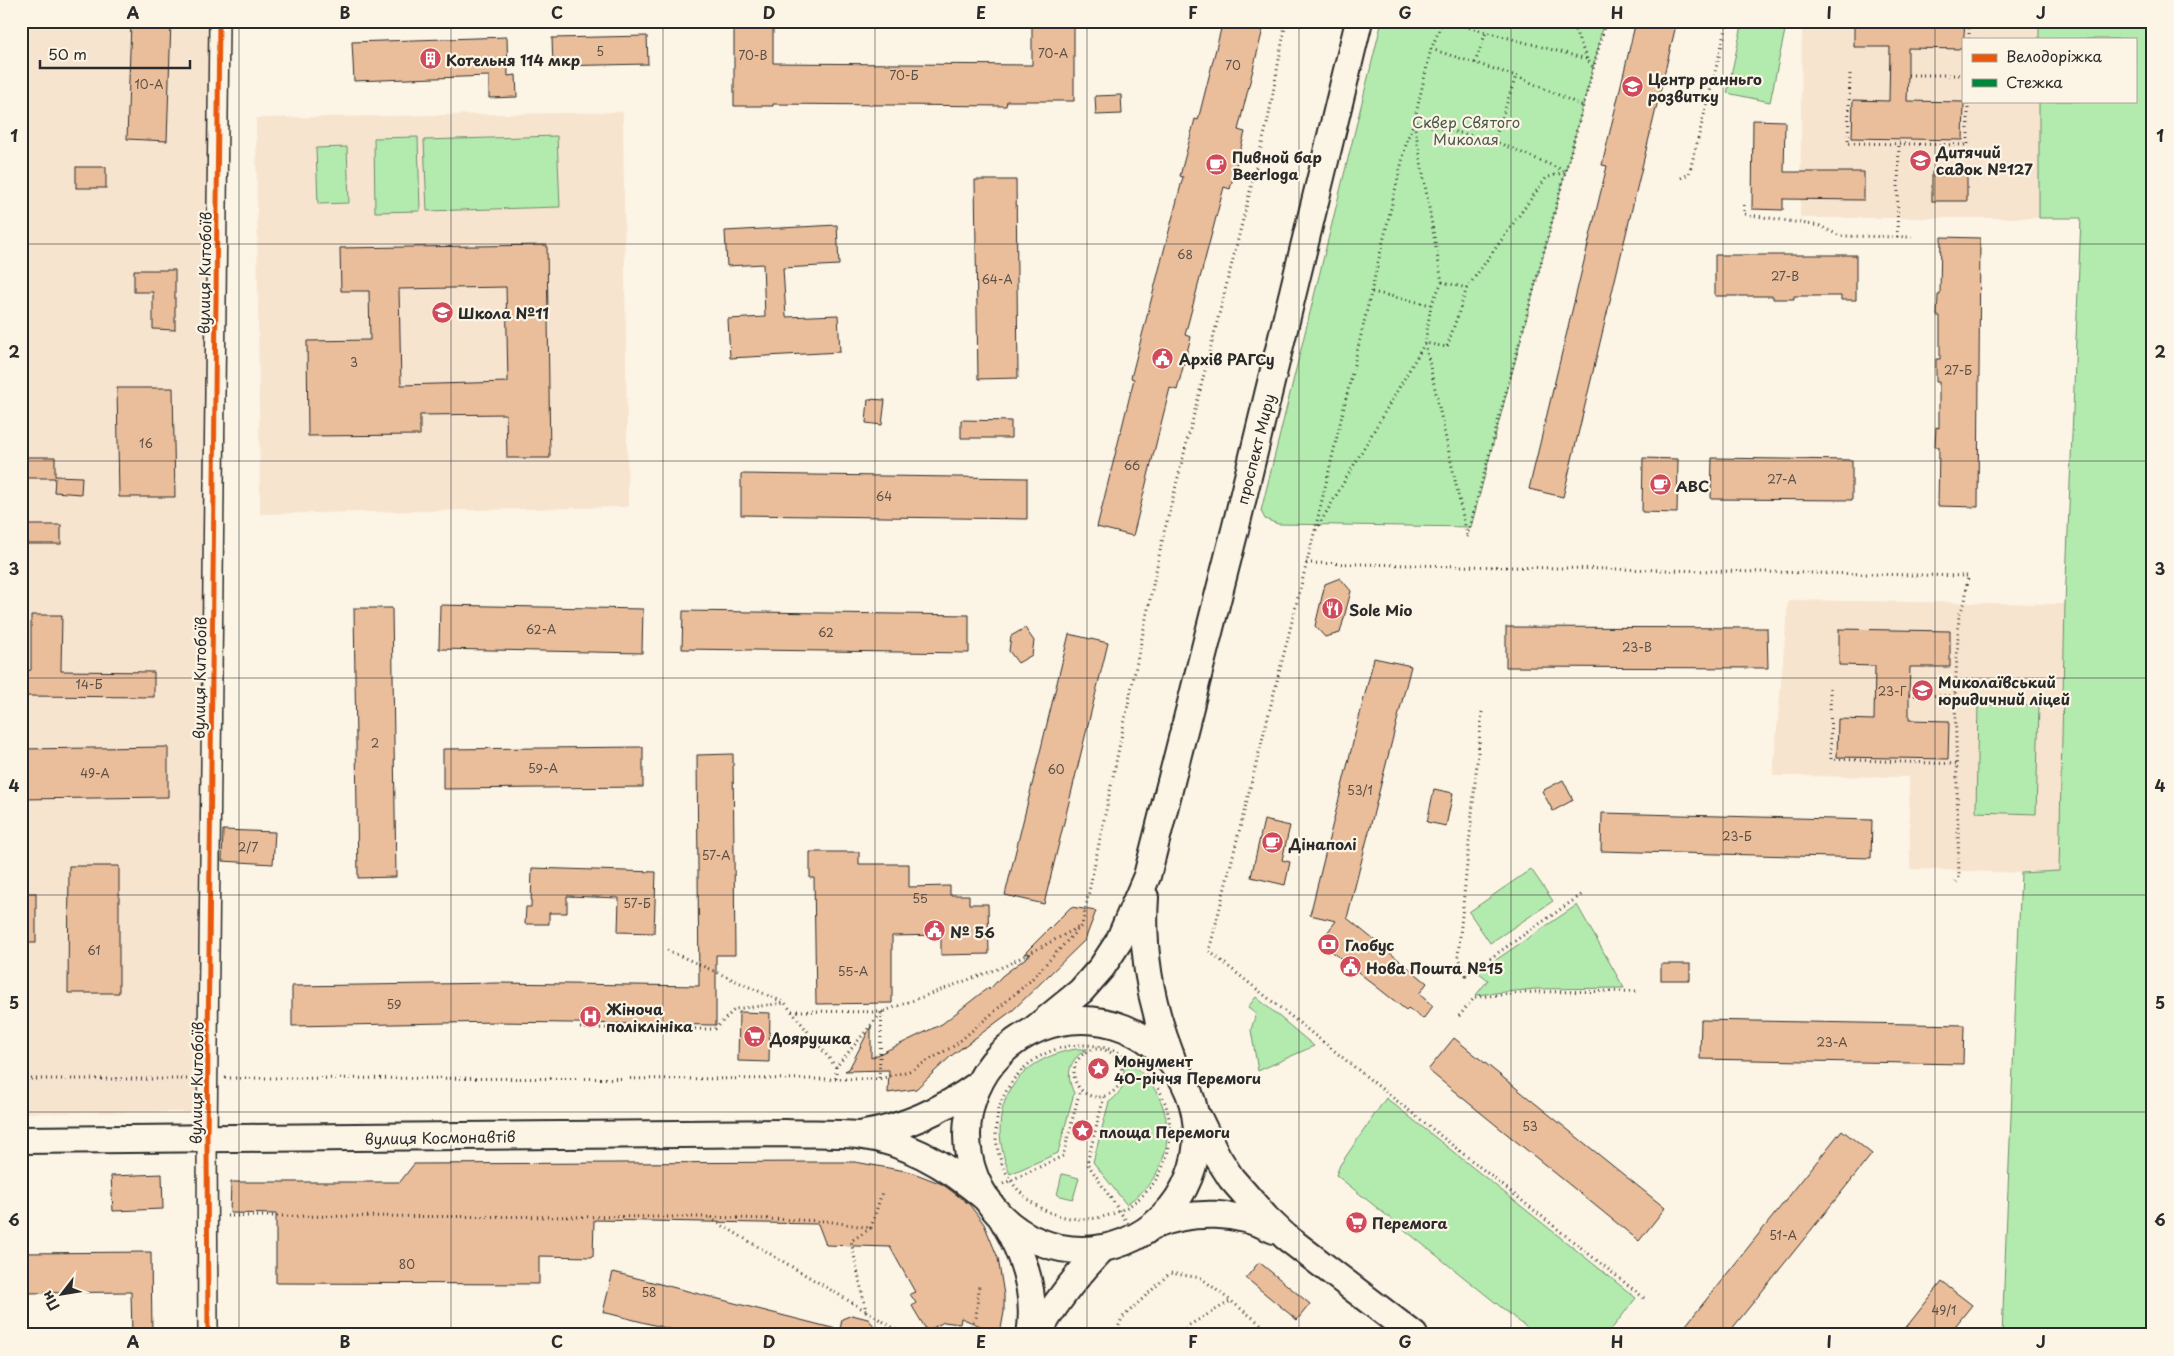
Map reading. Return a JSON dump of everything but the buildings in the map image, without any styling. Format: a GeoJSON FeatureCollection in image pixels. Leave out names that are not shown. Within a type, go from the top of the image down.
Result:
{"type":"FeatureCollection","features":[{"type":"Feature","properties":{"kind":"main road","name":"проспект Миру"},"geometry":{"type":"LineString","coordinates":[[1032,1031],[1081,992],[1102,968],[1119,941],[1147,876],[1236,526],[1359,21]]}},
{"type":"Feature","properties":{"kind":"main road","name":"проспект Миру"},"geometry":{"type":"LineString","coordinates":[[1147,876],[1144,944],[1149,987],[1160,1028],[1175,1068]]}},
{"type":"Feature","properties":{"kind":"main road"},"geometry":{"type":"LineString","coordinates":[[1030,1335],[1032,1296],[1026,1267],[1016,1240],[991,1203],[971,1163],[967,1136],[970,1109],[979,1084],[1001,1053],[1032,1031],[1062,1021],[1078,1020],[1110,1023],[1140,1035],[1165,1055],[1186,1087],[1216,1156],[1248,1199],[1286,1237],[1414,1335]]}},
{"type":"Feature","properties":{"kind":"main road","name":"вулиця Космонавтів"},"geometry":{"type":"LineString","coordinates":[[858,1135],[892,1128],[920,1119],[946,1106],[979,1084]]}},
{"type":"Feature","properties":{"kind":"main road"},"geometry":{"type":"LineString","coordinates":[[1144,1231],[1175,1203],[1191,1173],[1197,1140],[1194,1107]]}},
{"type":"Feature","properties":{"kind":"main road","name":"вулиця Космонавтів"},"geometry":{"type":"LineString","coordinates":[[21,1140],[785,1133],[858,1135],[889,1142],[942,1164],[966,1181],[1022,1233],[1048,1244],[1075,1250],[1103,1248]]}},
{"type":"Feature","properties":{"kind":"main road"},"geometry":{"type":"LineString","coordinates":[[1037,1335],[1048,1315],[1073,1279],[1103,1248],[1170,1219],[1217,1215],[1250,1220],[1286,1237]]}},
{"type":"Feature","properties":{"kind":"street","name":"вулиця Китобоїв"},"geometry":{"type":"LineString","coordinates":[[208,1335],[207,1139],[219,21]]}},
{"type":"Feature","properties":{"kind":"path"},"geometry":{"type":"LineString","coordinates":[[21,1079],[879,1079],[909,1071],[954,1046],[1030,981],[1082,925],[1163,537],[1268,120],[1286,21]]}},
{"type":"Feature","properties":{"kind":"path"},"geometry":{"type":"LineString","coordinates":[[1587,59],[1444,21],[1431,49],[1414,122],[1407,140],[1314,534],[1209,951],[1644,1298]]}},
{"type":"Feature","properties":{"kind":"path"},"geometry":{"type":"LineString","coordinates":[[1459,25],[1463,21]]}},
{"type":"Feature","properties":{"kind":"path"},"geometry":{"type":"LineString","coordinates":[[1571,21],[1587,59],[1594,67]]}},
{"type":"Feature","properties":{"kind":"path"},"geometry":{"type":"LineString","coordinates":[[1414,122],[1442,282],[1431,305],[1425,343],[1467,537],[1606,21]]}},
{"type":"Feature","properties":{"kind":"path"},"geometry":{"type":"LineString","coordinates":[[1681,178],[1689,174],[1728,21]]}},
{"type":"Feature","properties":{"kind":"path"},"geometry":{"type":"LineString","coordinates":[[1969,21],[1969,38]]}},
{"type":"Feature","properties":{"kind":"path"},"geometry":{"type":"LineString","coordinates":[[1475,63],[1486,32]]}},
{"type":"Feature","properties":{"kind":"path"},"geometry":{"type":"LineString","coordinates":[[1431,49],[1516,76],[1584,106]]}},
{"type":"Feature","properties":{"kind":"path"},"geometry":{"type":"LineString","coordinates":[[1850,74],[1848,143],[1968,145],[1968,102]]}},
{"type":"Feature","properties":{"kind":"path"},"geometry":{"type":"LineString","coordinates":[[1908,75],[1962,76]]}},
{"type":"Feature","properties":{"kind":"path"},"geometry":{"type":"LineString","coordinates":[[1494,141],[1516,76]]}},
{"type":"Feature","properties":{"kind":"path"},"geometry":{"type":"LineString","coordinates":[[1712,82],[1729,85]]}},
{"type":"Feature","properties":{"kind":"path"},"geometry":{"type":"LineString","coordinates":[[1414,122],[1494,141],[1565,171]]}},
{"type":"Feature","properties":{"kind":"path"},"geometry":{"type":"LineString","coordinates":[[1897,237],[1898,144]]}},
{"type":"Feature","properties":{"kind":"path"},"geometry":{"type":"LineString","coordinates":[[1425,343],[1447,347],[1467,288],[1546,178],[1565,171]]}},
{"type":"Feature","properties":{"kind":"path"},"geometry":{"type":"LineString","coordinates":[[1744,205],[1744,214],[1820,226],[1840,236],[1912,237]]}},
{"type":"Feature","properties":{"kind":"path"},"geometry":{"type":"LineString","coordinates":[[1442,282],[1467,288]]}},
{"type":"Feature","properties":{"kind":"path"},"geometry":{"type":"LineString","coordinates":[[1372,292],[1431,305]]}},
{"type":"Feature","properties":{"kind":"path"},"geometry":{"type":"LineString","coordinates":[[1314,534],[1425,343]]}},
{"type":"Feature","properties":{"kind":"path"},"geometry":{"type":"LineString","coordinates":[[1306,563],[1968,576],[1964,602],[1959,614],[1955,696],[1959,876],[1955,884]]}},
{"type":"Feature","properties":{"kind":"path"},"geometry":{"type":"LineString","coordinates":[[1830,688],[1831,759],[1956,764]]}},
{"type":"Feature","properties":{"kind":"path"},"geometry":{"type":"LineString","coordinates":[[1909,695],[1955,696]]}},
{"type":"Feature","properties":{"kind":"path"},"geometry":{"type":"LineString","coordinates":[[1482,712],[1458,956],[1466,975],[1584,893]]}},
{"type":"Feature","properties":{"kind":"path"},"geometry":{"type":"LineString","coordinates":[[791,1010],[882,1012],[1005,966],[1082,925]]}},
{"type":"Feature","properties":{"kind":"path"},"geometry":{"type":"LineString","coordinates":[[667,950],[785,1003],[836,1067],[836,1078]]}},
{"type":"Feature","properties":{"kind":"path"},"geometry":{"type":"LineString","coordinates":[[1459,1016],[1476,997],[1535,992],[1640,991]]}},
{"type":"Feature","properties":{"kind":"path"},"geometry":{"type":"LineString","coordinates":[[580,1028],[715,1029],[735,1009],[785,1003]]}},
{"type":"Feature","properties":{"kind":"path"},"geometry":{"type":"LineString","coordinates":[[836,1067],[882,1012]]}},
{"type":"Feature","properties":{"kind":"path"},"geometry":{"type":"LineString","coordinates":[[879,1079],[882,1012]]}},
{"type":"Feature","properties":{"kind":"path"},"geometry":{"type":"LineString","coordinates":[[1068,1046],[1094,1047],[1130,1058],[1143,1068],[1154,1081],[1163,1096],[1168,1112],[1169,1146],[1165,1162],[1158,1177],[1148,1191],[1135,1202],[1108,1215],[1081,1219],[1054,1214],[1030,1200],[1011,1180],[1000,1156],[996,1130],[1001,1104],[1013,1080],[1032,1062],[1055,1049],[1068,1046]]}},
{"type":"Feature","properties":{"kind":"path"},"geometry":{"type":"LineString","coordinates":[[1094,1047],[1080,1056],[1074,1066],[1075,1082],[1080,1090],[1091,1097],[1104,1097],[1118,1087],[1122,1079],[1122,1070],[1114,1052]]}},
{"type":"Feature","properties":{"kind":"path"},"geometry":{"type":"LineString","coordinates":[[991,1203],[1011,1180],[1063,1156],[1080,1090]]}},
{"type":"Feature","properties":{"kind":"path"},"geometry":{"type":"LineString","coordinates":[[1104,1097],[1087,1163],[1120,1210],[1144,1231]]}},
{"type":"Feature","properties":{"kind":"path"},"geometry":{"type":"LineString","coordinates":[[866,1311],[850,1241],[871,1228],[882,1192]]}},
{"type":"Feature","properties":{"kind":"path"},"geometry":{"type":"LineString","coordinates":[[219,1216],[709,1217],[826,1221],[871,1228]]}},
{"type":"Feature","properties":{"kind":"path"},"geometry":{"type":"LineString","coordinates":[[709,1217],[905,1335]]}},
{"type":"Feature","properties":{"kind":"path"},"geometry":{"type":"LineString","coordinates":[[1115,1335],[1122,1318],[1170,1273],[1201,1278],[1275,1335]]}},
{"type":"Feature","properties":{"kind":"path"},"geometry":{"type":"LineString","coordinates":[[966,1335],[976,1317],[979,1285]]}},
{"type":"Feature","properties":{"kind":"path"},"geometry":{"type":"LineString","coordinates":[[1172,1335],[1231,1301]]}},
{"type":"Feature","properties":{"kind":"shaded area"},"geometry":{"type":"Polygon","coordinates":[[[21,21],[209,21],[196,1112],[21,1113],[21,21]]]}},
{"type":"Feature","properties":{"kind":"shaded area","name":"Дитячий садок №127"},"geometry":{"type":"Polygon","coordinates":[[[1802,21],[2039,21],[2039,38],[1962,38],[1962,102],[2039,102],[2039,218],[1800,218],[1802,21]]]}},
{"type":"Feature","properties":{"kind":"shaded area","name":"Школа №11"},"geometry":{"type":"Polygon","coordinates":[[[623,112],[628,507],[260,514],[256,118],[623,112]]]}},
{"type":"Feature","properties":{"kind":"shaded area","name":"Миколаївський юридичний ліцей"},"geometry":{"type":"Polygon","coordinates":[[[1788,600],[2065,604],[2059,871],[2021,873],[1910,869],[1909,777],[1773,776],[1788,600]]]}},
{"type":"Feature","properties":{"kind":"green space","name":"Сквер Святого Миколая"},"geometry":{"type":"Polygon","coordinates":[[[1382,21],[1603,21],[1598,49],[1471,527],[1278,524],[1265,519],[1261,511],[1382,21]]]}},
{"type":"Feature","properties":{"kind":"green space"},"geometry":{"type":"Polygon","coordinates":[[[1743,21],[1787,21],[1770,102],[1727,93],[1743,21]]]}},
{"type":"Feature","properties":{"kind":"green space"},"geometry":{"type":"Polygon","coordinates":[[[2039,21],[2153,21],[2153,1335],[2002,1335],[2021,873],[2059,871],[2065,604],[2081,218],[2039,218],[2039,102],[2136,102],[2136,38],[2039,38],[2039,21]]]}},
{"type":"Feature","properties":{"kind":"green space"},"geometry":{"type":"Polygon","coordinates":[[[557,136],[560,207],[427,211],[424,140],[557,136]]]}},
{"type":"Feature","properties":{"kind":"green space"},"geometry":{"type":"Polygon","coordinates":[[[418,137],[420,211],[375,212],[374,138],[418,137]]]}},
{"type":"Feature","properties":{"kind":"green space"},"geometry":{"type":"Polygon","coordinates":[[[347,147],[349,203],[318,204],[316,148],[347,147]]]}},
{"type":"Feature","properties":{"kind":"green space"},"geometry":{"type":"Polygon","coordinates":[[[1978,704],[2039,706],[2036,814],[1976,812],[1978,704]]]}},
{"type":"Feature","properties":{"kind":"green space"},"geometry":{"type":"Polygon","coordinates":[[[1531,869],[1553,901],[1490,943],[1469,912],[1531,869]]]}},
{"type":"Feature","properties":{"kind":"green space"},"geometry":{"type":"Polygon","coordinates":[[[1577,905],[1624,988],[1535,989],[1476,995],[1488,980],[1478,972],[1577,905]]]}},
{"type":"Feature","properties":{"kind":"green space"},"geometry":{"type":"Polygon","coordinates":[[[1256,997],[1314,1046],[1258,1071],[1251,1030],[1256,1013],[1248,1007],[1256,997]]]}},
{"type":"Feature","properties":{"kind":"green space"},"geometry":{"type":"Polygon","coordinates":[[[1076,1049],[1087,1049],[1076,1058],[1070,1068],[1069,1074],[1074,1093],[1058,1153],[1010,1174],[1003,1152],[1000,1131],[1002,1111],[1009,1093],[1019,1078],[1034,1065],[1053,1055],[1076,1049]]]}},
{"type":"Feature","properties":{"kind":"green space"},"geometry":{"type":"Polygon","coordinates":[[[1118,1056],[1138,1070],[1153,1087],[1163,1107],[1167,1128],[1165,1150],[1158,1170],[1145,1189],[1126,1204],[1093,1162],[1109,1102],[1119,1092],[1124,1081],[1124,1069],[1118,1056]]]}},
{"type":"Feature","properties":{"kind":"green space"},"geometry":{"type":"Polygon","coordinates":[[[1386,1098],[1636,1298],[1607,1335],[1536,1335],[1336,1175],[1340,1165],[1386,1098]]]}},
{"type":"Feature","properties":{"kind":"green space"},"geometry":{"type":"Polygon","coordinates":[[[1062,1174],[1079,1178],[1073,1199],[1057,1195],[1062,1174]]]}},
{"type":"Feature","properties":{"kind":"cycle path"},"geometry":{"type":"LineString","coordinates":[[208,1335],[207,1139],[219,21]]}},
{"type":"Feature","properties":{"kind":"place","name":"Котельня 114 мкр"},"geometry":{"type":"Point","coordinates":[430,59]}},
{"type":"Feature","properties":{"kind":"place","name":"Центр ранньго розвитку"},"geometry":{"type":"Point","coordinates":[1632,87]}},
{"type":"Feature","properties":{"kind":"place","name":"Дитячий садок №127"},"geometry":{"type":"Point","coordinates":[1920,160]}},
{"type":"Feature","properties":{"kind":"place","name":"Пивной бар Beerloga"},"geometry":{"type":"Point","coordinates":[1216,165]}},
{"type":"Feature","properties":{"kind":"place","name":"Школа №11"},"geometry":{"type":"Point","coordinates":[442,312]}},
{"type":"Feature","properties":{"kind":"place","name":"Архів РАГСу"},"geometry":{"type":"Point","coordinates":[1163,358]}},
{"type":"Feature","properties":{"kind":"place","name":"ABC"},"geometry":{"type":"Point","coordinates":[1660,485]}},
{"type":"Feature","properties":{"kind":"place","name":"Sole Mio"},"geometry":{"type":"Point","coordinates":[1333,609]}},
{"type":"Feature","properties":{"kind":"place","name":"Миколаївський юридичний ліцей"},"geometry":{"type":"Point","coordinates":[1922,690]}},
{"type":"Feature","properties":{"kind":"place","name":"Дінаполі"},"geometry":{"type":"Point","coordinates":[1273,843]}},
{"type":"Feature","properties":{"kind":"place","name":"№ 56"},"geometry":{"type":"Point","coordinates":[934,931]}},
{"type":"Feature","properties":{"kind":"place","name":"Глобус"},"geometry":{"type":"Point","coordinates":[1329,944]}},
{"type":"Feature","properties":{"kind":"place","name":"Нова Пошта №15"},"geometry":{"type":"Point","coordinates":[1350,967]}},
{"type":"Feature","properties":{"kind":"place","name":"Жіноча поліклініка"},"geometry":{"type":"Point","coordinates":[590,1017]}},
{"type":"Feature","properties":{"kind":"place","name":"Доярушка"},"geometry":{"type":"Point","coordinates":[754,1037]}},
{"type":"Feature","properties":{"kind":"place","name":"Монумент 40-річчя Перемоги"},"geometry":{"type":"Point","coordinates":[1098,1069]}},
{"type":"Feature","properties":{"kind":"place","name":"площа Перемоги"},"geometry":{"type":"Point","coordinates":[1083,1131]}},
{"type":"Feature","properties":{"kind":"place","name":"Перемога"},"geometry":{"type":"Point","coordinates":[1356,1222]}}]}
